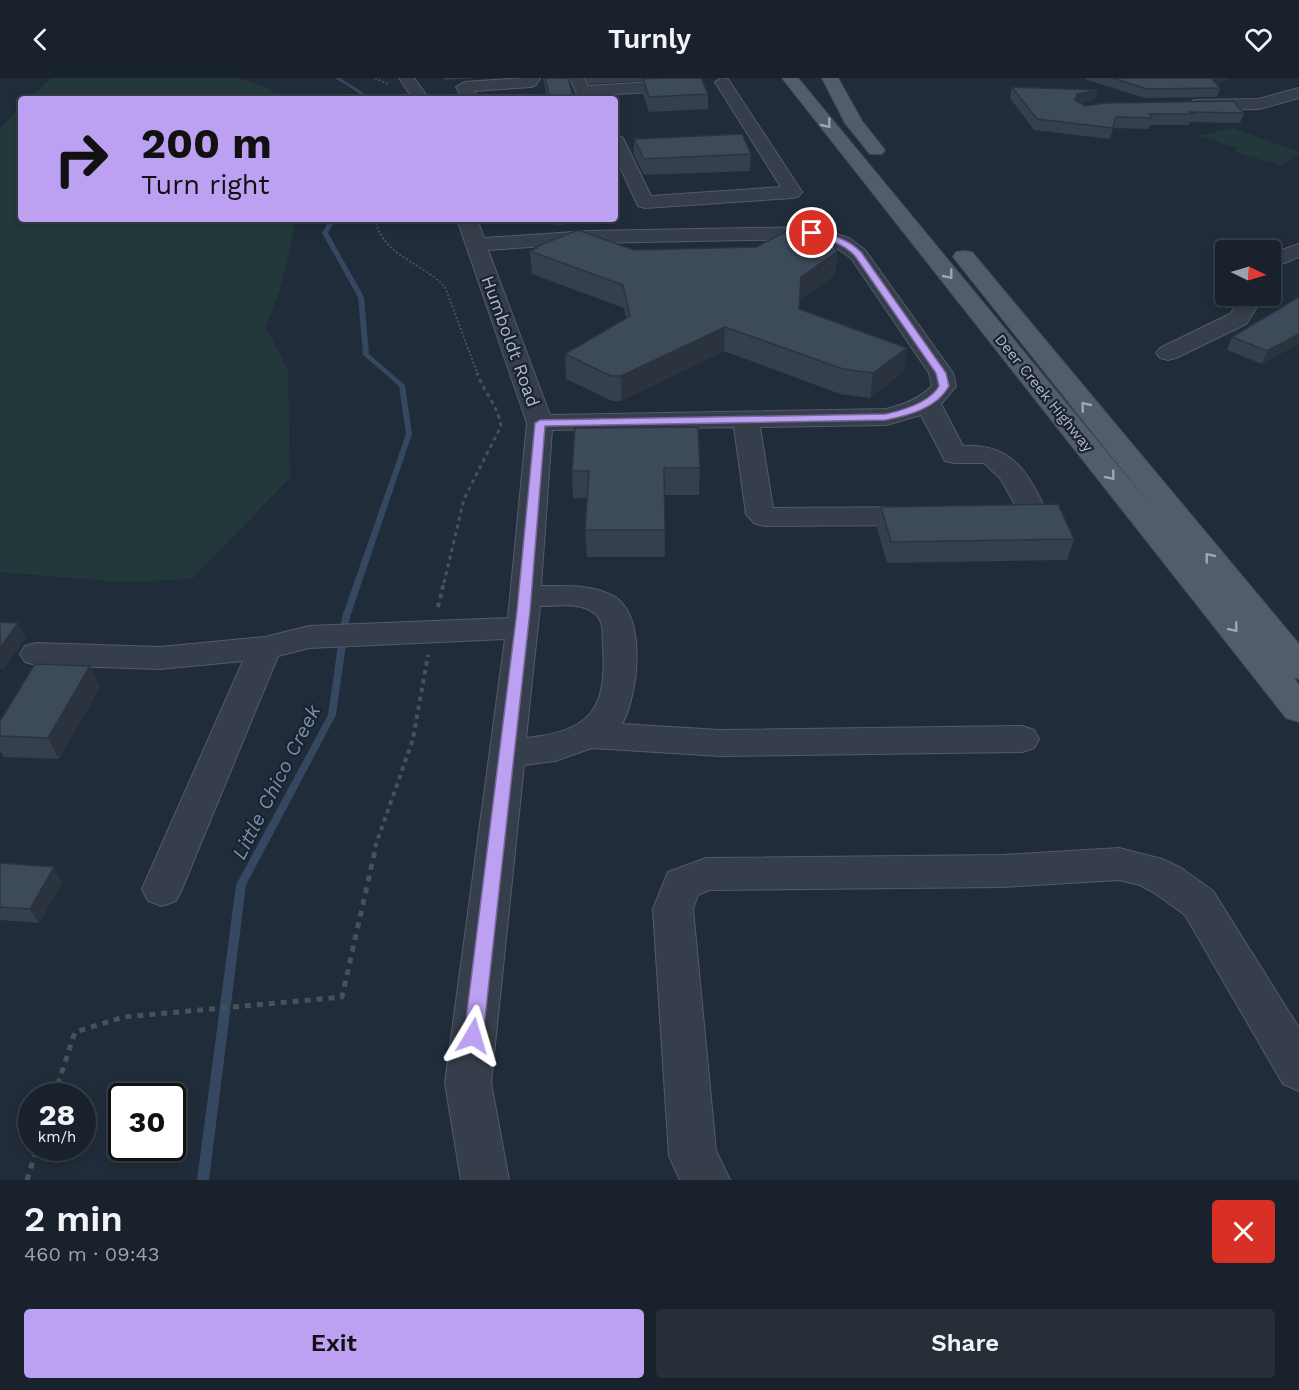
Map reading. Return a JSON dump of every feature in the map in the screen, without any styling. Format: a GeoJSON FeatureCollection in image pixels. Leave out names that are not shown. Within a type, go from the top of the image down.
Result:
{"type":"FeatureCollection","features":[{"type":"Feature","properties":{"kind":"main road","name":"Deer Creek Highway"},"geometry":{"type":"LineString","coordinates":[[790,78],[1299,709]]}},
{"type":"Feature","properties":{"kind":"main road","name":"Deer Creek Highway"},"geometry":{"type":"LineString","coordinates":[[830,78],[854,123],[1299,667]]}},
{"type":"Feature","properties":{"kind":"street"},"geometry":{"type":"LineString","coordinates":[[406,78],[419,96]]}},
{"type":"Feature","properties":{"kind":"street"},"geometry":{"type":"LineString","coordinates":[[469,96],[464,87],[532,80],[532,96]]}},
{"type":"Feature","properties":{"kind":"street"},"geometry":{"type":"LineString","coordinates":[[583,89],[714,82],[759,139],[793,192],[645,202],[618,144]]}},
{"type":"Feature","properties":{"kind":"street"},"geometry":{"type":"LineString","coordinates":[[1173,105],[1259,104],[1299,93]]}},
{"type":"Feature","properties":{"kind":"street"},"geometry":{"type":"LineString","coordinates":[[736,140],[759,139]]}},
{"type":"Feature","properties":{"kind":"street"},"geometry":{"type":"LineString","coordinates":[[618,142],[643,146]]}},
{"type":"Feature","properties":{"kind":"street"},"geometry":{"type":"LineString","coordinates":[[472,232],[531,230],[588,237],[812,233],[838,239],[850,245],[858,254],[941,373],[944,386],[938,396],[927,402],[906,413],[886,417],[540,423]]}},
{"type":"Feature","properties":{"kind":"street","name":"Humboldt Road"},"geometry":{"type":"LineString","coordinates":[[472,232],[540,423],[522,628],[468,1083],[485,1180]]}},
{"type":"Feature","properties":{"kind":"street"},"geometry":{"type":"LineString","coordinates":[[1281,257],[1299,250]]}},
{"type":"Feature","properties":{"kind":"street"},"geometry":{"type":"LineString","coordinates":[[1168,353],[1238,319],[1246,306]]}},
{"type":"Feature","properties":{"kind":"street"},"geometry":{"type":"LineString","coordinates":[[746,420],[760,514],[764,518],[1025,514],[1030,507],[1026,498],[1002,464],[992,457],[980,454],[954,455],[927,402]]}},
{"type":"Feature","properties":{"kind":"street"},"geometry":{"type":"LineString","coordinates":[[507,753],[555,748],[590,735],[609,717],[617,695],[620,660],[617,618],[604,604],[581,596],[525,596]]}},
{"type":"Feature","properties":{"kind":"street"},"geometry":{"type":"LineString","coordinates":[[36,654],[160,658],[265,648],[309,636],[522,628]]}},
{"type":"Feature","properties":{"kind":"street"},"geometry":{"type":"LineString","coordinates":[[162,889],[265,648]]}},
{"type":"Feature","properties":{"kind":"street"},"geometry":{"type":"LineString","coordinates":[[590,735],[720,743],[1022,738]]}},
{"type":"Feature","properties":{"kind":"street"},"geometry":{"type":"LineString","coordinates":[[706,1180],[693,1156],[673,909],[682,884],[706,874],[1002,871],[1119,864],[1148,871],[1167,880],[1199,903],[1299,1069]]}},
{"type":"Feature","properties":{"kind":"path"},"geometry":{"type":"LineString","coordinates":[[58,1083],[75,1032],[124,1017],[342,997],[378,835],[413,739],[432,632],[464,499],[501,426],[499,413],[483,389],[445,287],[439,278],[402,259],[377,232],[375,222]]}},
{"type":"Feature","properties":{"kind":"path"},"geometry":{"type":"LineString","coordinates":[[27,1180],[33,1161]]}},
{"type":"Feature","properties":{"kind":"green space"},"geometry":{"type":"Polygon","coordinates":[[[51,78],[238,78],[268,88],[278,96],[32,96],[51,78]]]}},
{"type":"Feature","properties":{"kind":"green space"},"geometry":{"type":"Polygon","coordinates":[[[18,110],[18,222],[295,222],[281,285],[266,328],[288,370],[290,478],[192,579],[121,582],[0,572],[0,128],[18,110]]]}},
{"type":"Feature","properties":{"kind":"green space"},"geometry":{"type":"Polygon","coordinates":[[[1233,128],[1299,153],[1282,166],[1233,151],[1238,148],[1198,136],[1233,128]]]}},
{"type":"Feature","properties":{"kind":"building"},"geometry":{"type":"Polygon","coordinates":[[[545,78],[568,78],[573,96],[549,96],[545,78]]]}},
{"type":"Feature","properties":{"kind":"building"},"geometry":{"type":"Polygon","coordinates":[[[701,78],[708,94],[649,97],[643,79],[701,78]]]}},
{"type":"Feature","properties":{"kind":"building"},"geometry":{"type":"Polygon","coordinates":[[[1112,78],[1211,78],[1220,88],[1147,89],[1112,78]]]}},
{"type":"Feature","properties":{"kind":"building"},"geometry":{"type":"Polygon","coordinates":[[[1012,87],[1098,90],[1077,94],[1075,100],[1085,106],[1104,103],[1233,101],[1244,113],[1190,112],[1193,114],[1149,114],[1152,118],[1116,117],[1113,128],[1037,119],[1012,87]]]}},
{"type":"Feature","properties":{"kind":"building"},"geometry":{"type":"Polygon","coordinates":[[[742,134],[751,154],[644,159],[634,139],[742,134]]]}},
{"type":"Feature","properties":{"kind":"building"},"geometry":{"type":"Polygon","coordinates":[[[802,223],[829,232],[837,252],[801,277],[799,309],[907,348],[873,373],[843,369],[725,327],[621,376],[611,376],[565,354],[630,316],[623,285],[530,251],[578,230],[634,250],[756,247],[802,223]]]}},
{"type":"Feature","properties":{"kind":"building"},"geometry":{"type":"Polygon","coordinates":[[[1299,297],[1299,334],[1267,351],[1232,337],[1299,297]]]}},
{"type":"Feature","properties":{"kind":"building"},"geometry":{"type":"Polygon","coordinates":[[[698,427],[700,468],[664,468],[665,530],[585,530],[589,471],[572,471],[575,428],[698,427]]]}},
{"type":"Feature","properties":{"kind":"building"},"geometry":{"type":"Polygon","coordinates":[[[1058,504],[1074,539],[891,542],[881,507],[1058,504]]]}},
{"type":"Feature","properties":{"kind":"building"},"geometry":{"type":"Polygon","coordinates":[[[0,622],[18,623],[0,648],[0,622]]]}},
{"type":"Feature","properties":{"kind":"building"},"geometry":{"type":"Polygon","coordinates":[[[35,664],[90,666],[48,738],[0,736],[0,721],[35,664]]]}},
{"type":"Feature","properties":{"kind":"building"},"geometry":{"type":"Polygon","coordinates":[[[0,863],[54,867],[30,909],[0,907],[0,863]]]}},
{"type":"Feature","properties":{"kind":"waterway","name":"Little Chico Creek"},"geometry":{"type":"LineString","coordinates":[[337,78],[366,96]]}},
{"type":"Feature","properties":{"kind":"waterway","name":"Little Chico Creek"},"geometry":{"type":"LineString","coordinates":[[203,1180],[241,885],[332,715],[346,617],[409,434],[402,385],[366,355],[361,297],[325,233],[331,222]]}},
{"type":"Feature","properties":{"kind":"route"},"geometry":{"type":"LineString","coordinates":[[473,1036],[524,611],[540,423],[886,417],[906,413],[938,396],[944,386],[941,373],[858,254],[850,245],[838,239],[812,233]]}}]}
